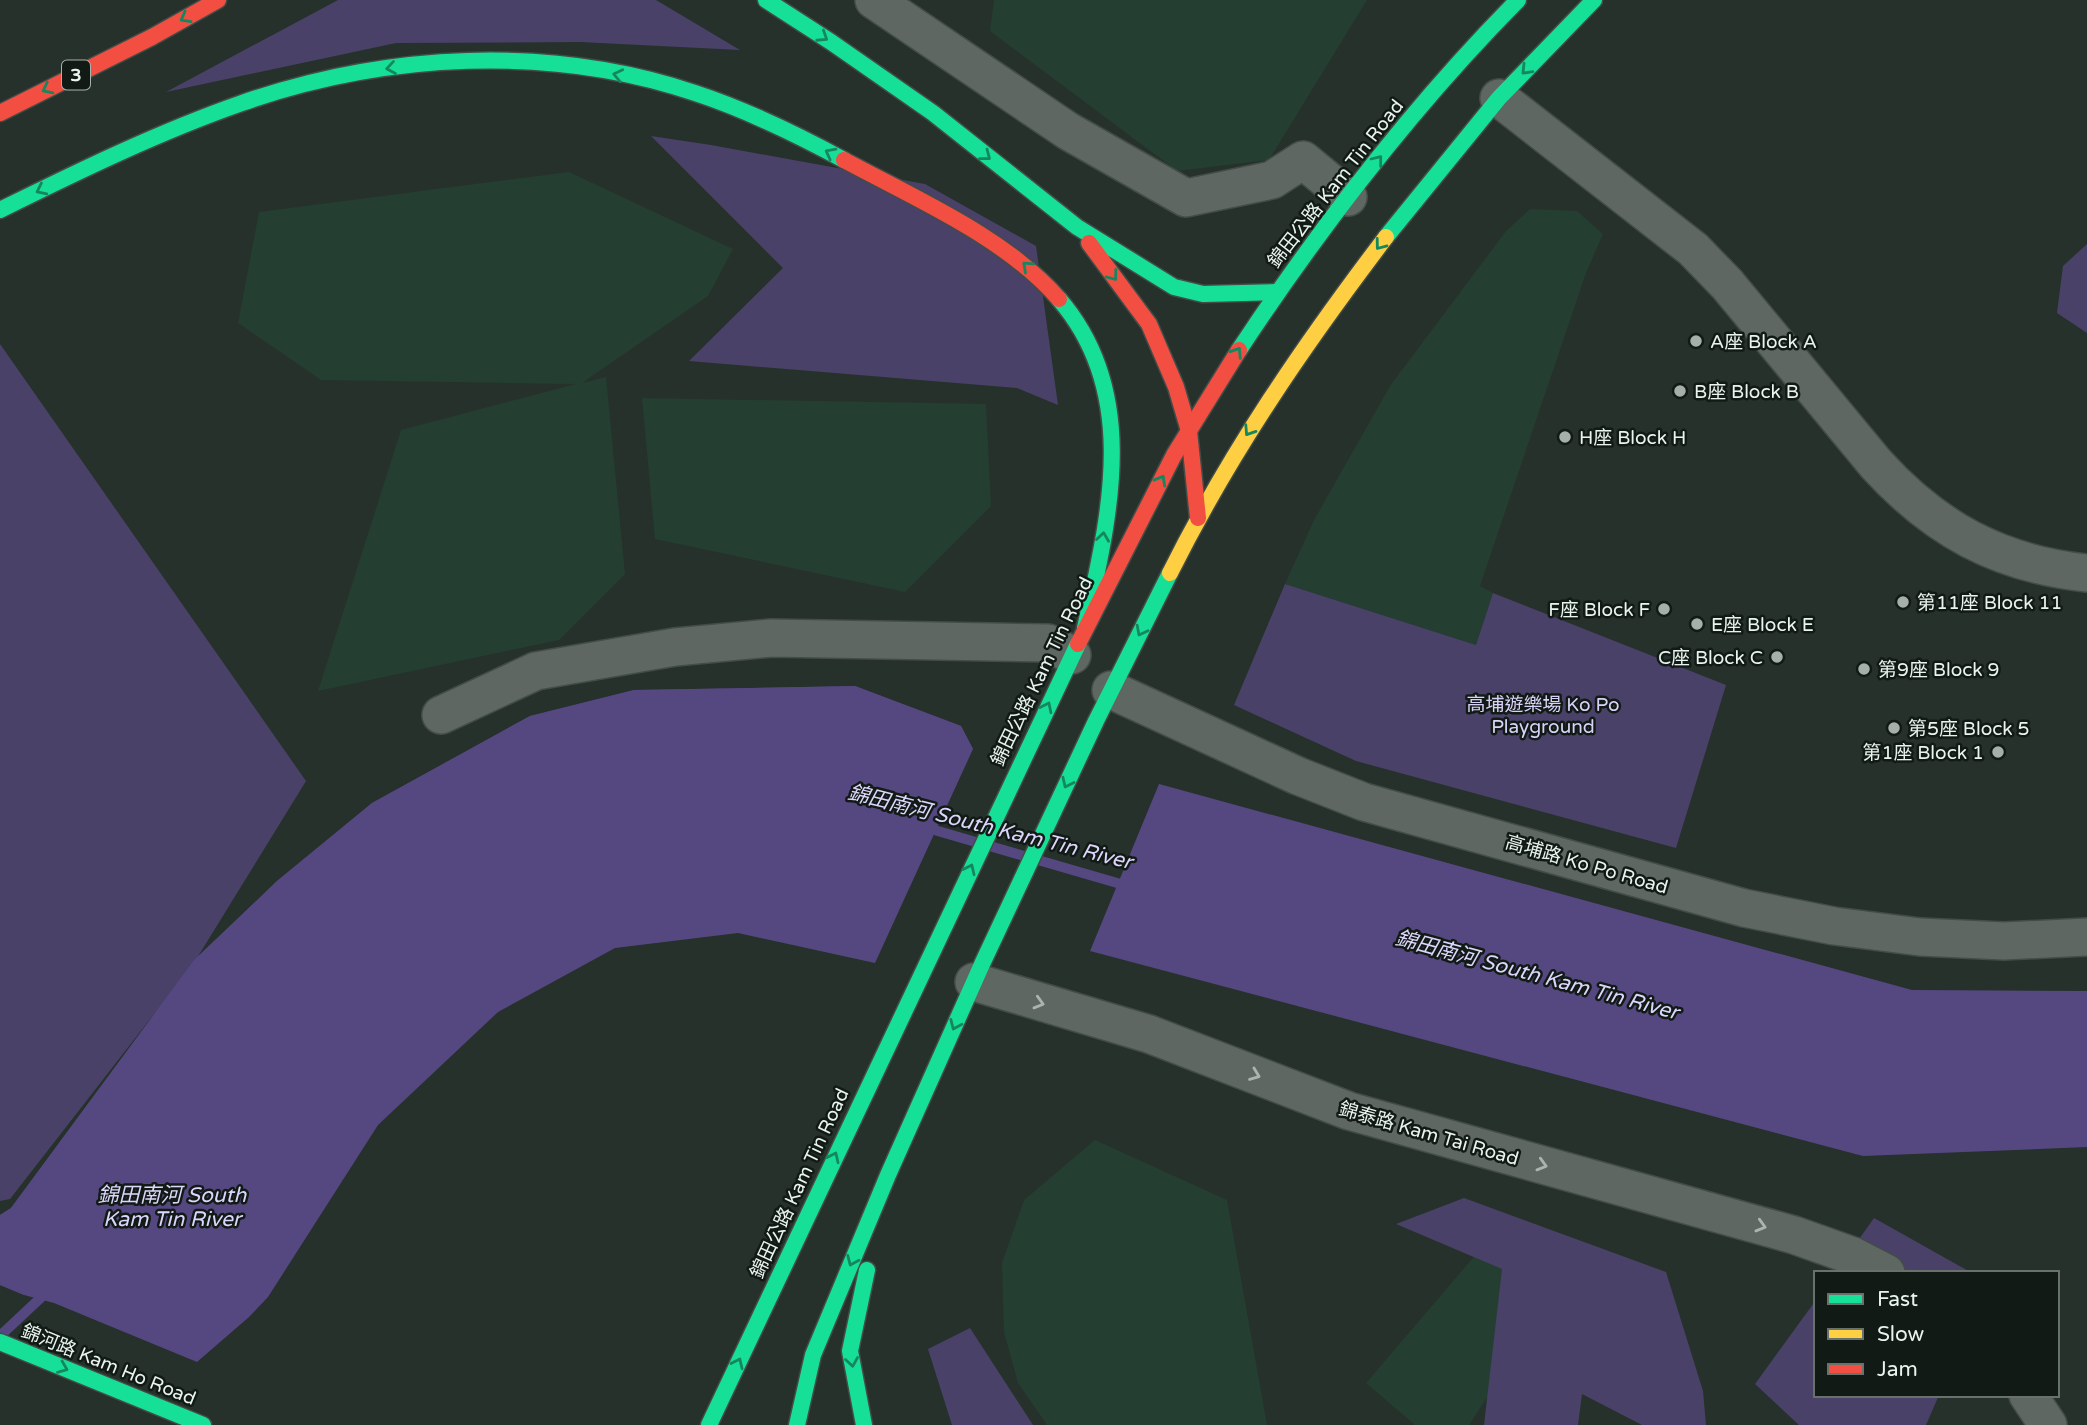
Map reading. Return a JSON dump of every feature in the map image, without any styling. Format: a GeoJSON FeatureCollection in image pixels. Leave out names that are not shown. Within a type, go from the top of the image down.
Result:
{"type":"FeatureCollection","features":[{"type":"Feature","properties":{"kind":"main road","name":"3"},"geometry":{"type":"LineString","coordinates":[[0,113],[152,37],[218,0]]}},
{"type":"Feature","properties":{"kind":"main road"},"geometry":{"type":"LineString","coordinates":[[766,0],[933,113],[1077,227],[1174,287],[1203,294],[1277,292]]}},
{"type":"Feature","properties":{"kind":"main road","name":"錦田公路 Kam Tin Road"},"geometry":{"type":"LineString","coordinates":[[709,1425],[1078,641],[1146,507],[1189,431],[1277,292],[1348,197],[1413,115],[1482,35],[1518,0]]}},
{"type":"Feature","properties":{"kind":"main road"},"geometry":{"type":"LineString","coordinates":[[797,1425],[813,1355],[888,1175],[979,972],[1104,706],[1198,518],[1236,452],[1298,356],[1411,204],[1499,98],[1594,0]]}},
{"type":"Feature","properties":{"kind":"main road"},"geometry":{"type":"LineString","coordinates":[[0,210],[129,148],[206,116],[269,94],[335,77],[399,66],[465,61],[531,62],[598,71],[663,84],[728,104],[786,129],[975,231],[1015,256],[1048,285],[1073,316],[1090,346],[1104,380],[1113,443],[1102,547],[1078,641]]}},
{"type":"Feature","properties":{"kind":"main road"},"geometry":{"type":"LineString","coordinates":[[1077,227],[1149,324],[1176,387],[1189,431],[1198,518]]}},
{"type":"Feature","properties":{"kind":"main road"},"geometry":{"type":"LineString","coordinates":[[863,1425],[850,1351],[888,1175]]}},
{"type":"Feature","properties":{"kind":"main road","name":"錦河路 Kam Ho Road"},"geometry":{"type":"LineString","coordinates":[[0,1342],[203,1425]]}},
{"type":"Feature","properties":{"kind":"street"},"geometry":{"type":"LineString","coordinates":[[874,0],[1068,131],[1186,198],[1272,180],[1303,160],[1348,197]]}},
{"type":"Feature","properties":{"kind":"street"},"geometry":{"type":"LineString","coordinates":[[1499,98],[1693,249],[1727,284],[1876,464],[1900,491],[1928,514],[1959,534],[2014,558],[2060,570],[2087,573]]}},
{"type":"Feature","properties":{"kind":"street"},"geometry":{"type":"LineString","coordinates":[[441,715],[536,671],[675,647],[771,638],[1048,643],[1078,641]]}},
{"type":"Feature","properties":{"kind":"street","name":"高埔路 Ko Po Road"},"geometry":{"type":"LineString","coordinates":[[1104,706],[1248,753],[1343,794],[1744,908],[1834,926],[1920,937],[2004,941],[2087,937]]}},
{"type":"Feature","properties":{"kind":"street","name":"錦泰路 Kam Tai Road"},"geometry":{"type":"LineString","coordinates":[[979,972],[1349,1111],[1794,1235],[1844,1252],[1882,1271]]}},
{"type":"Feature","properties":{"kind":"street"},"geometry":{"type":"LineString","coordinates":[[2029,1397],[2048,1425]]}},
{"type":"Feature","properties":{"kind":"shaded area"},"geometry":{"type":"Polygon","coordinates":[[[994,0],[1367,0],[1269,160],[1177,171],[990,31],[994,0]]]}},
{"type":"Feature","properties":{"kind":"shaded area"},"geometry":{"type":"Polygon","coordinates":[[[569,172],[733,249],[708,296],[582,383],[606,377],[625,574],[559,640],[318,691],[401,430],[576,384],[321,380],[238,323],[259,212],[569,172]]]}},
{"type":"Feature","properties":{"kind":"shaded area"},"geometry":{"type":"Polygon","coordinates":[[[1530,209],[1577,211],[1603,234],[1586,273],[1480,586],[1493,593],[1476,645],[1285,584],[1314,520],[1390,386],[1506,231],[1530,209]]]}},
{"type":"Feature","properties":{"kind":"shaded area"},"geometry":{"type":"Polygon","coordinates":[[[642,398],[986,404],[991,506],[905,592],[655,539],[642,398]]]}},
{"type":"Feature","properties":{"kind":"shaded area"},"geometry":{"type":"Polygon","coordinates":[[[1095,1140],[1227,1200],[1267,1425],[1047,1425],[1018,1383],[1004,1332],[1002,1263],[1024,1200],[1095,1140]]]}},
{"type":"Feature","properties":{"kind":"shaded area"},"geometry":{"type":"Polygon","coordinates":[[[1496,1231],[1571,1270],[1469,1425],[1415,1425],[1366,1383],[1496,1231]]]}},
{"type":"Feature","properties":{"kind":"green space"},"geometry":{"type":"Polygon","coordinates":[[[338,0],[656,0],[740,50],[580,42],[396,43],[166,92],[338,0]]]}},
{"type":"Feature","properties":{"kind":"green space"},"geometry":{"type":"Polygon","coordinates":[[[651,136],[925,184],[1036,246],[1058,405],[1017,388],[689,361],[783,268],[651,136]]]}},
{"type":"Feature","properties":{"kind":"green space"},"geometry":{"type":"Polygon","coordinates":[[[2087,244],[2087,333],[2057,313],[2063,266],[2087,244]]]}},
{"type":"Feature","properties":{"kind":"green space"},"geometry":{"type":"Polygon","coordinates":[[[0,344],[306,781],[197,958],[277,881],[372,803],[530,716],[634,690],[855,686],[961,726],[973,749],[710,772],[183,1144],[24,1295],[0,1285],[0,1215],[11,1208],[161,1005],[10,1199],[0,1201],[0,344]]]}},
{"type":"Feature","properties":{"kind":"green space","name":"高埔遊樂場 Ko Po Playground"},"geometry":{"type":"Polygon","coordinates":[[[1285,584],[1476,645],[1493,593],[1726,685],[1676,848],[1356,761],[1234,705],[1285,584]]]}},
{"type":"Feature","properties":{"kind":"green space"},"geometry":{"type":"Polygon","coordinates":[[[1464,1198],[1666,1272],[1703,1391],[1706,1425],[1642,1425],[1582,1394],[1578,1425],[1484,1425],[1502,1269],[1396,1224],[1464,1198]]]}},
{"type":"Feature","properties":{"kind":"green space"},"geometry":{"type":"Polygon","coordinates":[[[1874,1218],[1968,1271],[1836,1271],[1874,1218]]]}},
{"type":"Feature","properties":{"kind":"green space"},"geometry":{"type":"Polygon","coordinates":[[[1814,1303],[1814,1397],[1938,1397],[1926,1425],[1799,1425],[1755,1384],[1814,1303]]]}},
{"type":"Feature","properties":{"kind":"green space"},"geometry":{"type":"Polygon","coordinates":[[[970,1328],[1033,1425],[952,1425],[928,1349],[970,1328]]]}},
{"type":"Feature","properties":{"kind":"water","name":"錦田南河 South Kam Tin River"},"geometry":{"type":"Polygon","coordinates":[[[855,686],[961,726],[973,749],[875,963],[738,933],[615,948],[498,1012],[378,1125],[268,1297],[197,1362],[54,1303],[0,1285],[0,1215],[11,1208],[194,960],[277,881],[372,803],[530,716],[634,690],[855,686]]]}},
{"type":"Feature","properties":{"kind":"water","name":"錦田南河 South Kam Tin River"},"geometry":{"type":"Polygon","coordinates":[[[1159,784],[1912,990],[2087,991],[2087,1147],[1863,1156],[1090,951],[1159,784]]]}},
{"type":"Feature","properties":{"kind":"waterway","name":"錦田南河 South Kam Tin River"},"geometry":{"type":"LineString","coordinates":[[924,827],[1131,887]]}},
{"type":"Feature","properties":{"kind":"waterway","name":"錦田南河 South Kam Tin River"},"geometry":{"type":"LineString","coordinates":[[2,1334],[49,1290]]}},
{"type":"Feature","properties":{"kind":"traffic: fast"},"geometry":{"type":"LineString","coordinates":[[766,0],[933,113],[1077,227],[1174,287],[1203,294],[1277,292]]}},
{"type":"Feature","properties":{"kind":"traffic: fast"},"geometry":{"type":"LineString","coordinates":[[1239,350],[1302,258],[1370,168],[1442,82],[1518,0]]}},
{"type":"Feature","properties":{"kind":"traffic: fast"},"geometry":{"type":"LineString","coordinates":[[1386,237],[1499,98],[1594,0]]}},
{"type":"Feature","properties":{"kind":"traffic: fast"},"geometry":{"type":"LineString","coordinates":[[0,210],[150,139],[242,103],[353,73],[468,61],[526,61],[640,77],[733,107],[844,160]]}},
{"type":"Feature","properties":{"kind":"traffic: fast"},"geometry":{"type":"LineString","coordinates":[[1059,299],[1085,336],[1101,375],[1110,416],[1112,458],[1109,500],[1085,628]]}},
{"type":"Feature","properties":{"kind":"traffic: fast"},"geometry":{"type":"LineString","coordinates":[[797,1425],[813,1355],[888,1175],[983,962],[1096,721],[1170,573]]}},
{"type":"Feature","properties":{"kind":"traffic: fast"},"geometry":{"type":"LineString","coordinates":[[709,1425],[1078,644]]}},
{"type":"Feature","properties":{"kind":"traffic: fast"},"geometry":{"type":"LineString","coordinates":[[864,1425],[850,1351],[867,1270]]}},
{"type":"Feature","properties":{"kind":"traffic: fast"},"geometry":{"type":"LineString","coordinates":[[0,1342],[203,1425]]}},
{"type":"Feature","properties":{"kind":"traffic: slow"},"geometry":{"type":"LineString","coordinates":[[1170,573],[1218,484],[1270,400],[1386,237]]}},
{"type":"Feature","properties":{"kind":"traffic: jam"},"geometry":{"type":"LineString","coordinates":[[0,113],[152,37],[218,0]]}},
{"type":"Feature","properties":{"kind":"traffic: jam"},"geometry":{"type":"LineString","coordinates":[[844,160],[986,238],[1037,277],[1059,299]]}},
{"type":"Feature","properties":{"kind":"traffic: jam"},"geometry":{"type":"LineString","coordinates":[[1089,243],[1149,324],[1176,387],[1189,431],[1198,518]]}},
{"type":"Feature","properties":{"kind":"traffic: jam"},"geometry":{"type":"LineString","coordinates":[[1078,644],[1174,455],[1239,350]]}},
{"type":"Feature","properties":{"kind":"place","name":"A座 Block A"},"geometry":{"type":"Point","coordinates":[1696,341]}},
{"type":"Feature","properties":{"kind":"place","name":"B座 Block B"},"geometry":{"type":"Point","coordinates":[1680,391]}},
{"type":"Feature","properties":{"kind":"place","name":"H座 Block H"},"geometry":{"type":"Point","coordinates":[1565,437]}},
{"type":"Feature","properties":{"kind":"place","name":"第11座 Block 11"},"geometry":{"type":"Point","coordinates":[1903,602]}},
{"type":"Feature","properties":{"kind":"place","name":"F座 Block F"},"geometry":{"type":"Point","coordinates":[1664,609]}},
{"type":"Feature","properties":{"kind":"place","name":"E座 Block E"},"geometry":{"type":"Point","coordinates":[1697,624]}},
{"type":"Feature","properties":{"kind":"place","name":"C座 Block C"},"geometry":{"type":"Point","coordinates":[1777,657]}},
{"type":"Feature","properties":{"kind":"place","name":"第9座 Block 9"},"geometry":{"type":"Point","coordinates":[1864,669]}},
{"type":"Feature","properties":{"kind":"place","name":"第5座 Block 5"},"geometry":{"type":"Point","coordinates":[1894,728]}},
{"type":"Feature","properties":{"kind":"place","name":"第1座 Block 1"},"geometry":{"type":"Point","coordinates":[1998,752]}}]}
